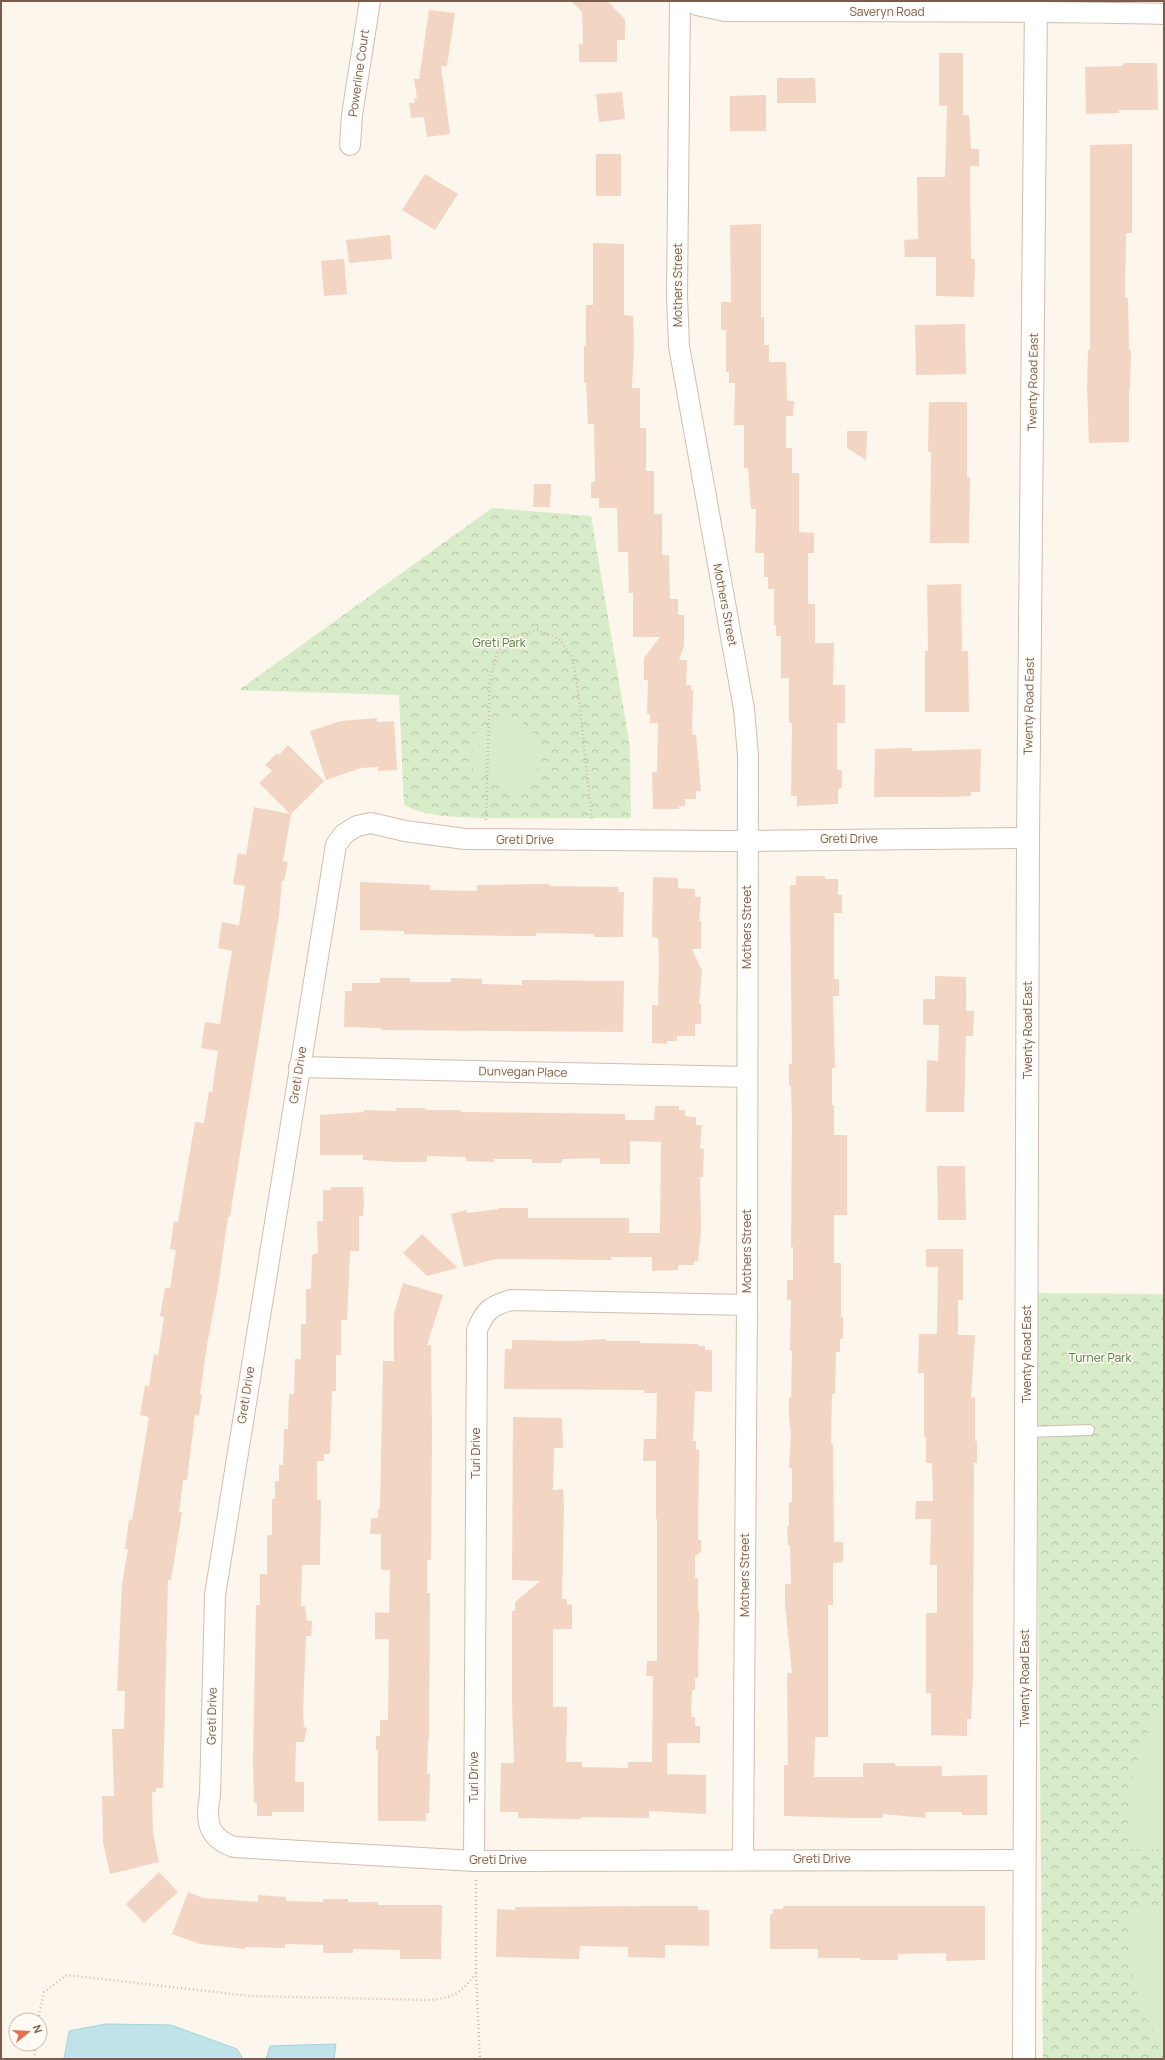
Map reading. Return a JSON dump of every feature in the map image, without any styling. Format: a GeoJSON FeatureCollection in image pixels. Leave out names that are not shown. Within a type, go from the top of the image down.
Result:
{"type":"FeatureCollection","features":[{"type":"Feature","properties":{"kind":"street","name":"Powerline Court"},"geometry":{"type":"LineString","coordinates":[[350,145],[352,114],[370,1]]}},
{"type":"Feature","properties":{"kind":"street","name":"Mothers Street"},"geometry":{"type":"LineString","coordinates":[[680,1],[678,326],[681,364],[744,710],[748,756],[747,1305],[743,1860]]}},
{"type":"Feature","properties":{"kind":"street","name":"Saveryn Road"},"geometry":{"type":"LineString","coordinates":[[692,1],[697,5],[725,11],[984,12],[1036,6],[1164,14]]}},
{"type":"Feature","properties":{"kind":"street","name":"Twenty Road East"},"geometry":{"type":"LineString","coordinates":[[1024,2059],[1028,838],[1036,6]]}},
{"type":"Feature","properties":{"kind":"street","name":"Greti Drive"},"geometry":{"type":"LineString","coordinates":[[1025,1860],[743,1860],[475,1871],[234,1847],[223,1843],[216,1838],[211,1829],[207,1811],[210,1796],[215,1595],[336,845],[344,834],[357,826],[370,823],[419,833],[465,839],[747,840],[1028,838]]}},
{"type":"Feature","properties":{"kind":"street","name":"Dunvegan Place"},"geometry":{"type":"LineString","coordinates":[[299,1067],[747,1077]]}},
{"type":"Feature","properties":{"kind":"street","name":"Turi Drive"},"geometry":{"type":"LineString","coordinates":[[475,1871],[477,1330],[481,1320],[488,1310],[498,1304],[511,1300],[747,1305]]}},
{"type":"Feature","properties":{"kind":"lane"},"geometry":{"type":"LineString","coordinates":[[1026,1432],[1089,1430]]}},
{"type":"Feature","properties":{"kind":"path"},"geometry":{"type":"LineString","coordinates":[[486,820],[490,678],[498,651],[512,637],[537,630],[559,639],[572,657],[577,682],[592,820]]}},
{"type":"Feature","properties":{"kind":"path"},"geometry":{"type":"LineString","coordinates":[[475,1871],[476,1974],[480,2059]]}},
{"type":"Feature","properties":{"kind":"path"},"geometry":{"type":"LineString","coordinates":[[40,2012],[44,1992],[67,1975],[250,1996],[430,2000],[450,1998],[463,1990],[476,1974]]}},
{"type":"Feature","properties":{"kind":"green space","name":"Greti Park"},"geometry":{"type":"Polygon","coordinates":[[[492,508],[591,516],[630,747],[631,818],[471,818],[441,816],[422,812],[404,805],[399,695],[239,690],[492,508]]]}},
{"type":"Feature","properties":{"kind":"green space"},"geometry":{"type":"Polygon","coordinates":[[[517,718],[532,731],[540,758],[534,779],[517,791],[473,769],[472,734],[496,722],[517,718]]]}},
{"type":"Feature","properties":{"kind":"green space","name":"Turner Park"},"geometry":{"type":"Polygon","coordinates":[[[1035,1293],[1164,1294],[1164,2059],[1043,2059],[1035,1293]]]}},
{"type":"Feature","properties":{"kind":"green space"},"geometry":{"type":"Polygon","coordinates":[[[1164,1700],[1164,1849],[1128,1849],[1128,1805],[1136,1764],[1151,1725],[1164,1700]]]}},
{"type":"Feature","properties":{"kind":"green space"},"geometry":{"type":"Polygon","coordinates":[[[1164,1906],[1164,2050],[1141,2009],[1132,1970],[1129,1907],[1164,1906]]]}},
{"type":"Feature","properties":{"kind":"water"},"geometry":{"type":"Polygon","coordinates":[[[106,2024],[171,2025],[237,2049],[243,2059],[64,2059],[69,2031],[106,2024]]]}},
{"type":"Feature","properties":{"kind":"water"},"geometry":{"type":"Polygon","coordinates":[[[336,2044],[334,2059],[266,2059],[270,2046],[336,2044]]]}},
{"type":"Feature","properties":{"kind":"building"},"geometry":{"type":"Polygon","coordinates":[[[571,1],[607,1],[625,19],[625,40],[617,40],[617,62],[579,62],[579,44],[583,44],[582,12],[571,1]]]}},
{"type":"Feature","properties":{"kind":"building"},"geometry":{"type":"Polygon","coordinates":[[[429,10],[455,13],[447,66],[441,66],[450,134],[427,137],[424,117],[411,118],[409,103],[415,103],[414,98],[417,98],[414,79],[419,79],[429,10]]]}},
{"type":"Feature","properties":{"kind":"building"},"geometry":{"type":"Polygon","coordinates":[[[939,53],[963,53],[963,115],[969,115],[971,149],[979,149],[979,166],[970,166],[971,259],[975,259],[974,297],[936,296],[936,257],[905,257],[904,240],[918,239],[917,177],[945,177],[947,106],[939,106],[939,53]]]}},
{"type":"Feature","properties":{"kind":"building"},"geometry":{"type":"Polygon","coordinates":[[[1123,63],[1157,63],[1158,110],[1119,110],[1119,113],[1086,114],[1085,67],[1123,66],[1123,63]]]}},
{"type":"Feature","properties":{"kind":"building"},"geometry":{"type":"Polygon","coordinates":[[[777,78],[815,78],[816,103],[777,103],[777,78]]]}},
{"type":"Feature","properties":{"kind":"building"},"geometry":{"type":"Polygon","coordinates":[[[622,92],[625,119],[599,122],[596,94],[622,92]]]}},
{"type":"Feature","properties":{"kind":"building"},"geometry":{"type":"Polygon","coordinates":[[[766,95],[766,131],[730,131],[730,96],[766,95]]]}},
{"type":"Feature","properties":{"kind":"building"},"geometry":{"type":"Polygon","coordinates":[[[1132,144],[1132,233],[1126,233],[1125,298],[1128,298],[1129,350],[1131,350],[1129,442],[1089,443],[1087,389],[1088,350],[1090,350],[1090,145],[1132,144]]]}},
{"type":"Feature","properties":{"kind":"building"},"geometry":{"type":"Polygon","coordinates":[[[596,154],[621,154],[621,196],[596,196],[596,154]]]}},
{"type":"Feature","properties":{"kind":"building"},"geometry":{"type":"Polygon","coordinates":[[[425,174],[458,194],[435,230],[402,210],[425,174]]]}},
{"type":"Feature","properties":{"kind":"building"},"geometry":{"type":"Polygon","coordinates":[[[761,224],[761,317],[764,317],[764,345],[769,345],[769,362],[786,362],[787,401],[794,401],[793,416],[786,416],[786,448],[792,448],[792,473],[799,473],[799,532],[814,533],[814,553],[808,553],[808,604],[815,604],[815,643],[834,643],[833,685],[845,685],[845,723],[837,723],[837,770],[842,770],[842,788],[838,789],[838,804],[797,806],[797,796],[791,796],[792,723],[789,723],[789,678],[781,678],[781,636],[776,636],[776,625],[774,625],[774,589],[768,589],[768,577],[764,577],[764,553],[755,553],[756,509],[751,509],[748,468],[744,468],[744,425],[734,425],[735,383],[729,383],[729,372],[726,372],[726,330],[721,330],[721,302],[731,302],[730,225],[761,224]]]}},
{"type":"Feature","properties":{"kind":"building"},"geometry":{"type":"Polygon","coordinates":[[[390,235],[392,259],[349,263],[346,240],[390,235]]]}},
{"type":"Feature","properties":{"kind":"building"},"geometry":{"type":"Polygon","coordinates":[[[593,243],[624,244],[624,315],[633,316],[634,346],[632,388],[640,388],[640,428],[646,428],[646,471],[654,471],[654,514],[662,514],[662,555],[669,555],[670,599],[678,599],[678,615],[684,615],[684,646],[679,660],[687,660],[686,685],[691,685],[691,690],[693,690],[692,730],[693,735],[696,735],[701,791],[696,791],[696,799],[685,799],[685,806],[679,806],[679,809],[653,809],[652,772],[657,772],[658,723],[650,723],[650,714],[647,714],[648,680],[644,680],[644,658],[660,637],[633,637],[633,593],[629,593],[628,552],[618,552],[617,508],[599,508],[599,498],[591,498],[591,482],[595,482],[594,424],[588,424],[586,383],[584,383],[584,346],[586,346],[586,305],[593,305],[593,243]]]}},
{"type":"Feature","properties":{"kind":"building"},"geometry":{"type":"Polygon","coordinates":[[[344,259],[347,294],[324,296],[321,261],[344,259]]]}},
{"type":"Feature","properties":{"kind":"building"},"geometry":{"type":"Polygon","coordinates":[[[965,324],[966,374],[916,375],[915,325],[965,324]]]}},
{"type":"Feature","properties":{"kind":"building"},"geometry":{"type":"Polygon","coordinates":[[[929,402],[967,402],[967,477],[970,477],[969,543],[930,543],[931,452],[928,452],[929,402]]]}},
{"type":"Feature","properties":{"kind":"building"},"geometry":{"type":"Polygon","coordinates":[[[847,431],[867,431],[866,460],[847,448],[847,431]]]}},
{"type":"Feature","properties":{"kind":"building"},"geometry":{"type":"Polygon","coordinates":[[[534,484],[551,484],[550,507],[533,507],[534,484]]]}},
{"type":"Feature","properties":{"kind":"building"},"geometry":{"type":"Polygon","coordinates":[[[961,584],[962,651],[968,651],[969,712],[925,712],[925,651],[928,651],[927,585],[961,584]]]}},
{"type":"Feature","properties":{"kind":"building"},"geometry":{"type":"Polygon","coordinates":[[[377,718],[377,722],[394,721],[397,770],[378,771],[378,767],[361,768],[326,780],[310,731],[341,721],[377,718]]]}},
{"type":"Feature","properties":{"kind":"building"},"geometry":{"type":"Polygon","coordinates":[[[288,745],[324,781],[291,814],[283,861],[288,862],[284,881],[282,881],[279,915],[230,1217],[228,1217],[218,1287],[207,1345],[200,1394],[202,1394],[199,1416],[195,1415],[187,1480],[183,1480],[179,1512],[182,1512],[171,1580],[168,1580],[163,1788],[156,1788],[156,1792],[152,1792],[153,1833],[159,1862],[110,1874],[103,1842],[102,1796],[114,1796],[112,1729],[124,1729],[125,1691],[117,1691],[122,1584],[128,1549],[125,1549],[129,1519],[132,1520],[149,1417],[140,1415],[145,1385],[149,1386],[154,1354],[158,1355],[164,1317],[160,1316],[165,1288],[170,1288],[176,1250],[170,1249],[174,1221],[178,1222],[195,1122],[204,1123],[209,1091],[212,1092],[218,1051],[201,1048],[205,1022],[220,1024],[232,951],[218,948],[222,922],[239,925],[245,886],[233,884],[238,853],[246,855],[254,807],[290,814],[259,783],[272,771],[265,765],[277,753],[279,755],[288,745]]]}},
{"type":"Feature","properties":{"kind":"building"},"geometry":{"type":"Polygon","coordinates":[[[912,748],[912,751],[981,749],[980,792],[971,792],[971,796],[874,797],[875,749],[912,748]]]}},
{"type":"Feature","properties":{"kind":"building"},"geometry":{"type":"Polygon","coordinates":[[[796,876],[825,876],[825,879],[838,879],[838,895],[842,895],[842,913],[834,913],[834,979],[839,979],[839,996],[833,996],[835,1068],[832,1068],[832,1105],[834,1105],[834,1135],[847,1135],[847,1215],[834,1215],[834,1263],[841,1263],[841,1317],[843,1317],[843,1339],[840,1339],[840,1352],[836,1352],[835,1394],[832,1394],[831,1444],[833,1444],[834,1542],[843,1542],[843,1562],[833,1563],[833,1605],[828,1605],[828,1737],[815,1737],[814,1777],[863,1777],[863,1763],[895,1763],[895,1766],[942,1766],[942,1776],[987,1775],[987,1815],[962,1815],[962,1812],[925,1812],[926,1818],[883,1814],[883,1818],[784,1816],[784,1765],[788,1765],[787,1673],[792,1673],[785,1605],[785,1584],[791,1584],[790,1545],[788,1545],[787,1526],[789,1526],[789,1502],[792,1502],[792,1468],[789,1468],[791,1435],[789,1398],[791,1398],[792,1351],[790,1351],[791,1300],[787,1300],[787,1280],[793,1280],[793,1247],[791,1247],[792,1118],[791,1086],[789,1086],[789,1064],[792,1064],[790,885],[796,885],[796,876]]]}},
{"type":"Feature","properties":{"kind":"building"},"geometry":{"type":"Polygon","coordinates":[[[653,877],[678,878],[678,888],[695,889],[695,897],[701,897],[699,921],[701,921],[701,949],[692,949],[702,971],[699,1004],[701,1004],[701,1024],[695,1024],[695,1036],[677,1036],[677,1041],[667,1041],[667,1044],[652,1043],[652,1005],[658,1005],[659,958],[658,938],[652,937],[653,877]]]}},
{"type":"Feature","properties":{"kind":"building"},"geometry":{"type":"Polygon","coordinates":[[[360,882],[430,885],[430,890],[477,891],[477,885],[549,884],[549,886],[618,887],[619,892],[624,892],[623,937],[594,937],[594,934],[536,933],[536,936],[404,934],[404,931],[360,930],[360,882]]]}},
{"type":"Feature","properties":{"kind":"building"},"geometry":{"type":"Polygon","coordinates":[[[935,976],[966,977],[966,1011],[974,1011],[973,1036],[966,1036],[964,1112],[926,1112],[927,1060],[938,1061],[939,1025],[923,1025],[923,999],[935,999],[935,976]]]}},
{"type":"Feature","properties":{"kind":"building"},"geometry":{"type":"Polygon","coordinates":[[[380,978],[410,978],[410,982],[451,982],[451,978],[482,979],[482,984],[522,985],[522,980],[624,981],[623,1032],[381,1030],[381,1028],[344,1027],[345,991],[352,991],[352,983],[380,983],[380,978]]]}},
{"type":"Feature","properties":{"kind":"building"},"geometry":{"type":"Polygon","coordinates":[[[655,1106],[679,1106],[679,1110],[685,1110],[685,1116],[696,1117],[696,1125],[702,1125],[700,1148],[704,1149],[703,1177],[700,1177],[701,1230],[698,1261],[694,1261],[694,1265],[678,1265],[678,1270],[652,1271],[652,1257],[611,1257],[611,1260],[497,1259],[464,1267],[451,1214],[466,1210],[467,1213],[499,1208],[528,1208],[528,1218],[629,1218],[629,1233],[660,1233],[661,1142],[630,1141],[630,1164],[600,1164],[600,1158],[562,1159],[562,1163],[532,1163],[532,1159],[494,1159],[494,1162],[466,1161],[466,1157],[427,1156],[427,1162],[396,1162],[363,1160],[363,1155],[320,1155],[320,1115],[364,1112],[364,1110],[396,1111],[396,1108],[425,1108],[425,1110],[461,1110],[461,1112],[625,1114],[625,1120],[654,1120],[655,1106]]]}},
{"type":"Feature","properties":{"kind":"building"},"geometry":{"type":"Polygon","coordinates":[[[937,1166],[965,1166],[966,1220],[938,1220],[937,1166]]]}},
{"type":"Feature","properties":{"kind":"building"},"geometry":{"type":"Polygon","coordinates":[[[331,1187],[363,1187],[364,1201],[363,1216],[359,1216],[359,1251],[350,1251],[347,1320],[341,1320],[341,1355],[336,1355],[336,1391],[332,1391],[330,1454],[324,1454],[324,1461],[317,1461],[317,1500],[321,1500],[320,1565],[302,1565],[301,1606],[305,1606],[307,1621],[312,1621],[311,1636],[306,1636],[303,1713],[304,1727],[307,1728],[304,1742],[296,1742],[295,1782],[304,1782],[304,1812],[272,1812],[272,1816],[257,1816],[257,1803],[254,1803],[253,1761],[256,1605],[260,1605],[260,1574],[267,1574],[267,1535],[272,1535],[272,1499],[275,1499],[275,1481],[279,1481],[279,1465],[283,1465],[284,1429],[288,1429],[289,1394],[294,1394],[295,1359],[301,1359],[301,1324],[306,1324],[306,1289],[311,1289],[312,1255],[318,1253],[317,1221],[323,1221],[323,1190],[331,1190],[331,1187]]]}},
{"type":"Feature","properties":{"kind":"building"},"geometry":{"type":"Polygon","coordinates":[[[422,1234],[458,1268],[427,1276],[403,1253],[422,1234]]]}},
{"type":"Feature","properties":{"kind":"building"},"geometry":{"type":"Polygon","coordinates":[[[926,1249],[963,1249],[963,1300],[958,1300],[958,1335],[975,1335],[971,1398],[975,1397],[975,1441],[977,1441],[977,1463],[974,1463],[973,1676],[971,1719],[967,1719],[967,1736],[931,1735],[931,1693],[926,1693],[926,1613],[937,1613],[937,1565],[930,1565],[931,1519],[915,1519],[916,1501],[933,1501],[932,1463],[926,1463],[926,1437],[924,1437],[924,1373],[918,1373],[919,1334],[937,1334],[938,1267],[926,1267],[926,1249]]]}},
{"type":"Feature","properties":{"kind":"building"},"geometry":{"type":"Polygon","coordinates":[[[403,1283],[443,1295],[427,1345],[431,1345],[432,1434],[431,1560],[427,1560],[427,1593],[430,1593],[429,1740],[427,1774],[430,1774],[429,1813],[426,1813],[426,1821],[378,1821],[378,1750],[376,1750],[376,1736],[380,1736],[380,1720],[388,1720],[389,1639],[375,1639],[375,1612],[389,1613],[390,1570],[381,1570],[381,1534],[370,1534],[371,1518],[378,1518],[378,1509],[380,1509],[383,1361],[394,1361],[394,1313],[403,1283]]]}},
{"type":"Feature","properties":{"kind":"building"},"geometry":{"type":"Polygon","coordinates":[[[606,1339],[606,1341],[640,1341],[640,1343],[698,1344],[698,1346],[705,1346],[705,1350],[712,1350],[712,1392],[695,1391],[693,1441],[696,1441],[696,1450],[699,1450],[698,1540],[701,1540],[701,1552],[695,1556],[695,1578],[698,1578],[699,1610],[698,1678],[695,1678],[695,1690],[692,1690],[691,1717],[695,1717],[695,1726],[700,1726],[700,1743],[667,1743],[667,1774],[706,1775],[706,1814],[649,1811],[649,1818],[518,1818],[518,1812],[500,1812],[501,1763],[514,1763],[512,1611],[515,1611],[515,1602],[540,1581],[512,1580],[513,1417],[562,1418],[563,1448],[554,1448],[553,1490],[563,1489],[562,1599],[567,1599],[567,1604],[572,1605],[572,1629],[553,1629],[553,1707],[567,1707],[566,1762],[582,1762],[582,1767],[628,1768],[628,1762],[652,1762],[653,1676],[646,1676],[647,1661],[657,1661],[656,1463],[655,1461],[643,1461],[644,1439],[656,1439],[657,1393],[644,1393],[644,1390],[504,1389],[505,1349],[512,1349],[512,1340],[574,1341],[606,1339]]]}},
{"type":"Feature","properties":{"kind":"building"},"geometry":{"type":"Polygon","coordinates":[[[159,1872],[178,1892],[144,1923],[126,1904],[159,1872]]]}},
{"type":"Feature","properties":{"kind":"building"},"geometry":{"type":"Polygon","coordinates":[[[188,1892],[203,1898],[258,1902],[258,1895],[286,1897],[286,1901],[323,1902],[323,1899],[348,1899],[348,1902],[378,1902],[378,1905],[442,1905],[441,1959],[400,1959],[400,1950],[353,1949],[353,1953],[323,1953],[323,1945],[285,1944],[285,1948],[245,1947],[245,1949],[200,1944],[172,1934],[188,1892]]]}},
{"type":"Feature","properties":{"kind":"building"},"geometry":{"type":"Polygon","coordinates":[[[698,1906],[698,1910],[709,1910],[709,1946],[665,1945],[665,1958],[628,1957],[628,1947],[580,1946],[579,1959],[496,1957],[497,1909],[515,1910],[515,1907],[698,1906]]]}},
{"type":"Feature","properties":{"kind":"building"},"geometry":{"type":"Polygon","coordinates":[[[783,1906],[985,1906],[985,1960],[946,1961],[946,1953],[898,1954],[898,1960],[818,1958],[818,1949],[770,1949],[770,1914],[773,1914],[773,1909],[783,1909],[783,1906]]]}}]}
